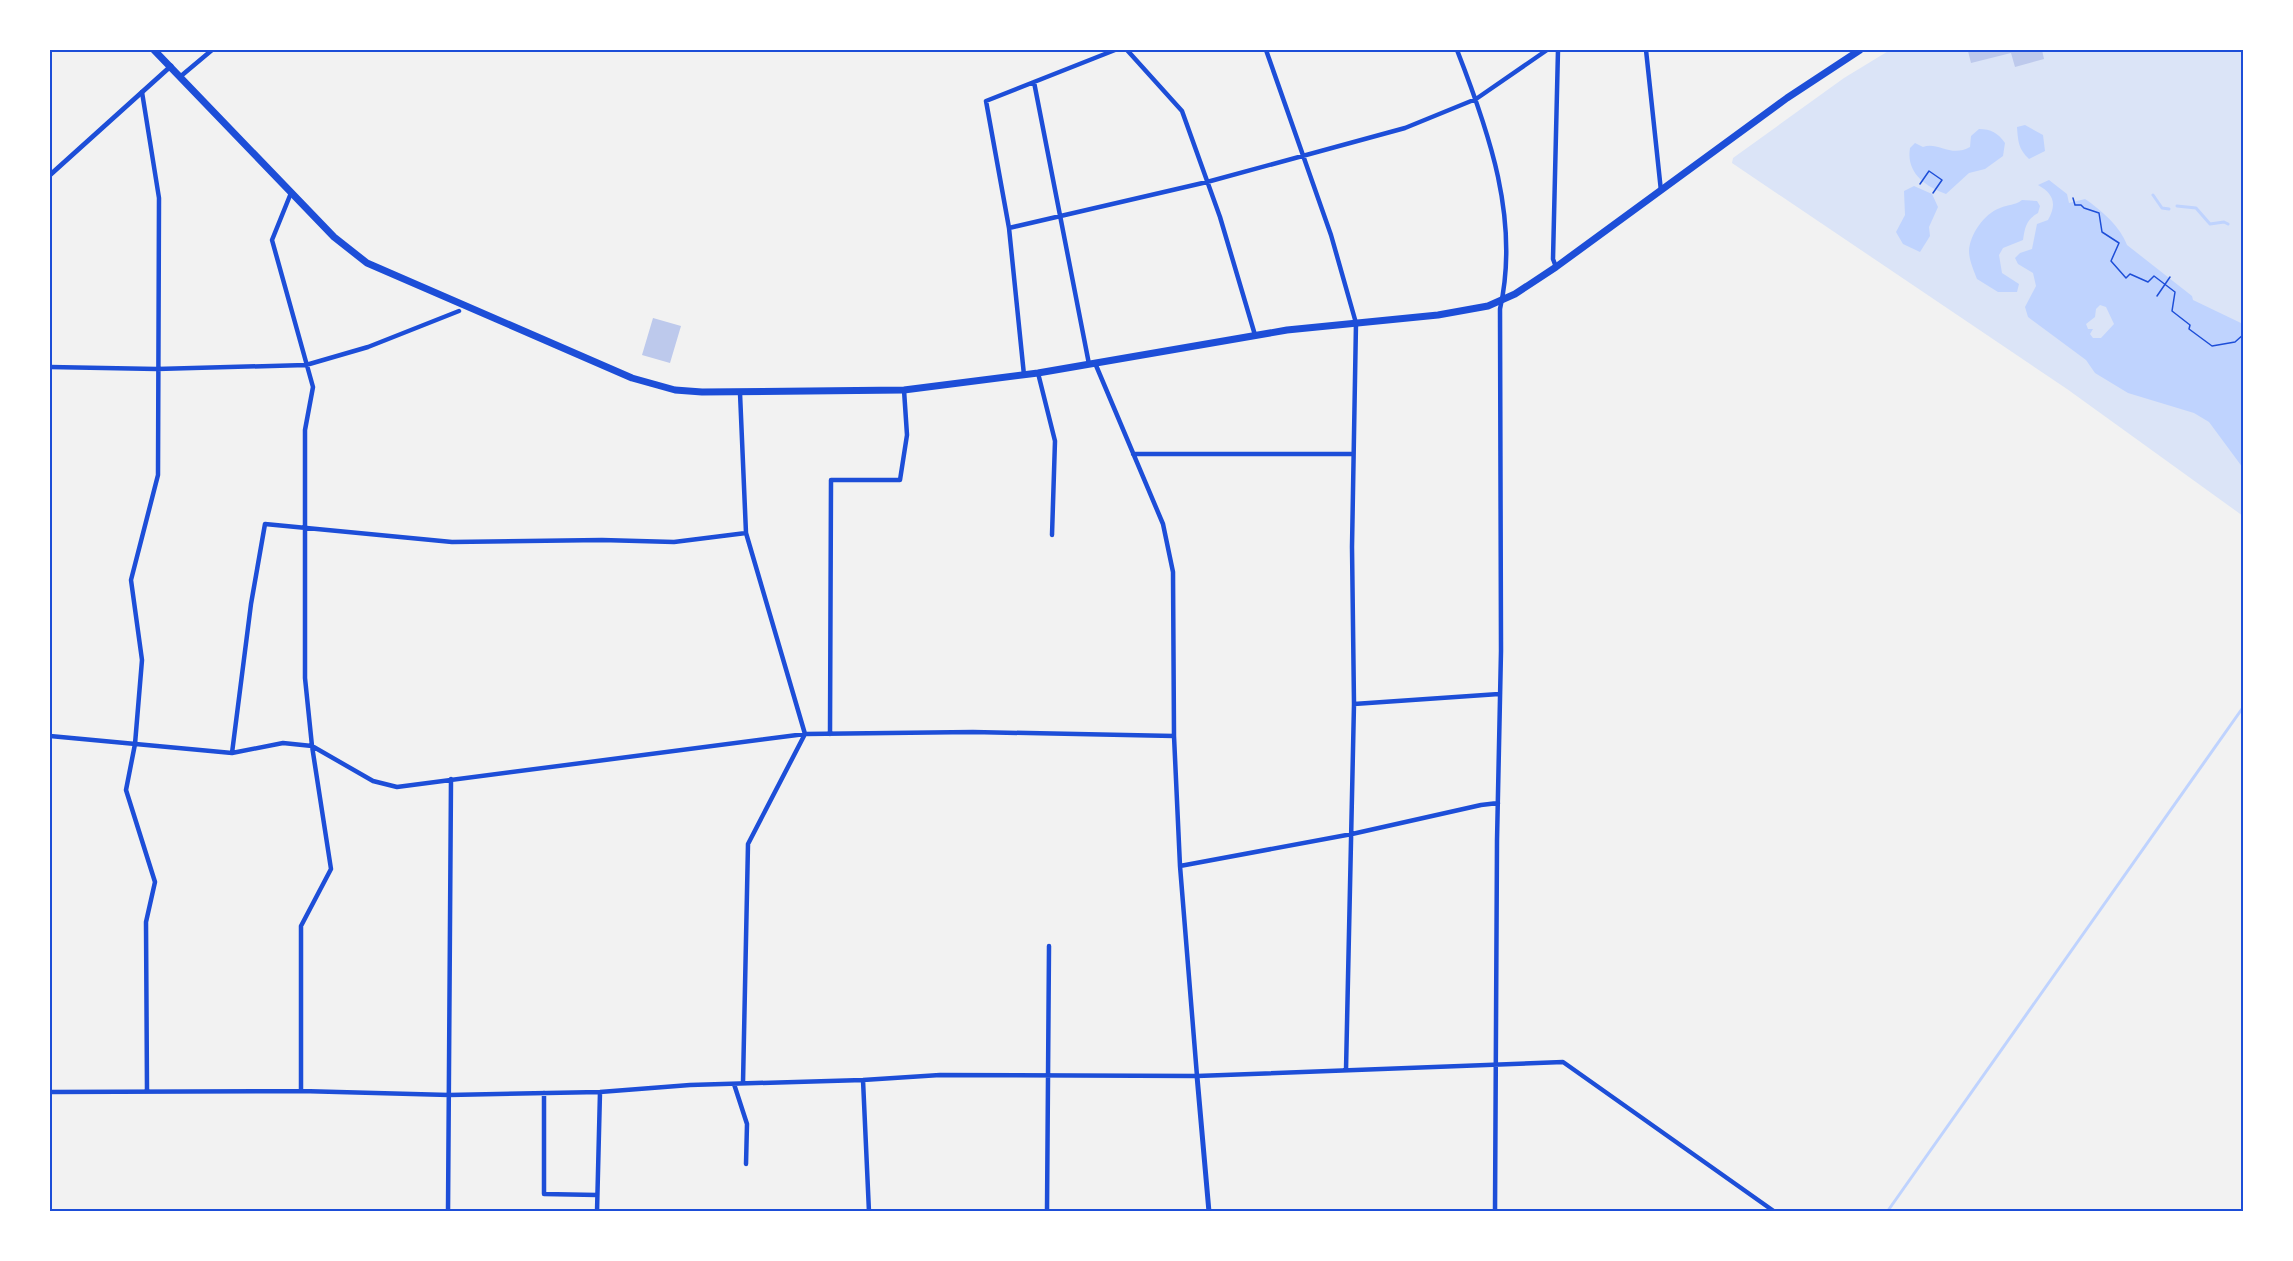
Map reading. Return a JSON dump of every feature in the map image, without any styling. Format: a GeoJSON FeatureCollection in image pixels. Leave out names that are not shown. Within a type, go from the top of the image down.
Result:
{"type":"FeatureCollection","features":[{"type":"Feature","properties":{"kind":"main road"},"geometry":{"type":"LineString","coordinates":[[154,50],[334,237],[367,263],[641,381],[675,390],[740,393],[904,390],[1038,373],[1255,335],[1356,322],[1438,315],[1502,301],[1556,267],[1787,98],[1860,50]]}},
{"type":"Feature","properties":{"kind":"street"},"geometry":{"type":"LineString","coordinates":[[181,76],[212,50]]}},
{"type":"Feature","properties":{"kind":"street"},"geometry":{"type":"LineString","coordinates":[[1024,375],[1010,228],[986,101],[1115,50]]}},
{"type":"Feature","properties":{"kind":"street"},"geometry":{"type":"LineString","coordinates":[[1126,50],[1182,111],[1255,335]]}},
{"type":"Feature","properties":{"kind":"street"},"geometry":{"type":"LineString","coordinates":[[1266,50],[1305,156],[1356,322],[1353,454],[1354,704],[1346,1070]]}},
{"type":"Feature","properties":{"kind":"street"},"geometry":{"type":"LineString","coordinates":[[1457,50],[1476,99],[1492,151],[1507,226],[1502,301],[1495,1212]]}},
{"type":"Feature","properties":{"kind":"street"},"geometry":{"type":"LineString","coordinates":[[1010,228],[1207,182],[1405,128],[1476,99],[1547,50]]}},
{"type":"Feature","properties":{"kind":"street"},"geometry":{"type":"LineString","coordinates":[[1556,267],[1553,259],[1558,50]]}},
{"type":"Feature","properties":{"kind":"street"},"geometry":{"type":"LineString","coordinates":[[1646,50],[1661,191]]}},
{"type":"Feature","properties":{"kind":"street"},"geometry":{"type":"LineString","coordinates":[[50,175],[171,66]]}},
{"type":"Feature","properties":{"kind":"street"},"geometry":{"type":"LineString","coordinates":[[1034,82],[1092,364],[1163,524],[1173,572],[1174,736],[1180,866],[1209,1212]]}},
{"type":"Feature","properties":{"kind":"street"},"geometry":{"type":"LineString","coordinates":[[142,92],[159,198],[158,475],[131,580],[142,660],[135,744],[126,790],[155,882],[146,921],[147,1091]]}},
{"type":"Feature","properties":{"kind":"street"},"geometry":{"type":"LineString","coordinates":[[291,193],[272,240],[313,387],[304,430],[305,678],[312,746],[331,869],[301,926],[301,1091]]}},
{"type":"Feature","properties":{"kind":"street"},"geometry":{"type":"LineString","coordinates":[[50,367],[157,369],[306,366],[368,347],[459,311]]}},
{"type":"Feature","properties":{"kind":"street"},"geometry":{"type":"LineString","coordinates":[[1038,373],[1055,441],[1052,535]]}},
{"type":"Feature","properties":{"kind":"street"},"geometry":{"type":"LineString","coordinates":[[830,734],[831,480],[900,480],[907,435],[904,390]]}},
{"type":"Feature","properties":{"kind":"street"},"geometry":{"type":"LineString","coordinates":[[740,393],[746,533],[805,734],[791,756],[748,844],[743,1083]]}},
{"type":"Feature","properties":{"kind":"street"},"geometry":{"type":"LineString","coordinates":[[1133,454],[1353,454]]}},
{"type":"Feature","properties":{"kind":"street"},"geometry":{"type":"LineString","coordinates":[[232,753],[251,604],[265,524],[305,526],[452,542],[602,540],[674,542],[746,533]]}},
{"type":"Feature","properties":{"kind":"street"},"geometry":{"type":"LineString","coordinates":[[1354,704],[1499,694]]}},
{"type":"Feature","properties":{"kind":"street"},"geometry":{"type":"LineString","coordinates":[[50,736],[232,753],[283,744],[312,746],[373,781],[397,787],[805,734],[973,732],[1174,736]]}},
{"type":"Feature","properties":{"kind":"street"},"geometry":{"type":"LineString","coordinates":[[448,1212],[451,779]]}},
{"type":"Feature","properties":{"kind":"street"},"geometry":{"type":"LineString","coordinates":[[1180,866],[1352,834],[1498,803]]}},
{"type":"Feature","properties":{"kind":"street"},"geometry":{"type":"LineString","coordinates":[[1047,1212],[1049,946]]}},
{"type":"Feature","properties":{"kind":"street"},"geometry":{"type":"LineString","coordinates":[[50,1092],[301,1091],[449,1095],[600,1092],[743,1083],[863,1080],[940,1075],[1197,1076],[1563,1062],[1775,1212]]}},
{"type":"Feature","properties":{"kind":"street"},"geometry":{"type":"LineString","coordinates":[[863,1080],[869,1212]]}},
{"type":"Feature","properties":{"kind":"street"},"geometry":{"type":"LineString","coordinates":[[734,1084],[747,1124],[746,1164]]}},
{"type":"Feature","properties":{"kind":"street"},"geometry":{"type":"LineString","coordinates":[[597,1212],[600,1092]]}},
{"type":"Feature","properties":{"kind":"street"},"geometry":{"type":"LineString","coordinates":[[544,1093],[544,1194],[597,1196]]}},
{"type":"Feature","properties":{"kind":"path"},"geometry":{"type":"LineString","coordinates":[[1920,184],[1929,171],[1942,180],[1933,193]]}},
{"type":"Feature","properties":{"kind":"path"},"geometry":{"type":"LineString","coordinates":[[2073,198],[2075,205],[2082,205],[2084,208],[2099,213],[2102,232],[2119,243],[2111,261],[2126,278],[2130,274],[2148,282],[2154,276],[2175,292],[2172,311],[2190,325],[2189,329],[2212,346],[2235,342],[2244,334]]}},
{"type":"Feature","properties":{"kind":"path"},"geometry":{"type":"LineString","coordinates":[[2157,296],[2170,278]]}},
{"type":"Feature","properties":{"kind":"shaded area"},"geometry":{"type":"Polygon","coordinates":[[[1890,50],[2243,50],[2243,516],[2067,389],[1732,163],[1733,158],[1844,78],[1890,50]]]}},
{"type":"Feature","properties":{"kind":"water"},"geometry":{"type":"Polygon","coordinates":[[[2025,125],[2043,135],[2045,151],[2029,159],[2021,148],[2018,136],[2017,127],[2025,125]]]}},
{"type":"Feature","properties":{"kind":"water"},"geometry":{"type":"Polygon","coordinates":[[[1979,129],[1994,132],[2000,137],[2005,143],[2003,156],[1985,169],[1969,173],[1946,194],[1931,187],[1918,177],[1909,157],[1910,148],[1915,143],[1923,147],[1934,146],[1957,151],[1963,150],[1970,147],[1971,136],[1979,129]]]}},
{"type":"Feature","properties":{"kind":"water"},"geometry":{"type":"Polygon","coordinates":[[[2049,180],[2067,194],[2069,203],[2085,199],[2115,225],[2127,245],[2192,296],[2193,300],[2243,324],[2243,468],[2209,422],[2194,413],[2128,393],[2095,373],[2086,360],[2028,317],[2025,307],[2036,286],[2033,273],[2018,264],[2015,258],[2020,253],[2032,249],[2037,224],[2048,220],[2052,209],[2051,196],[2038,185],[2049,180]],[[2100,305],[2096,309],[2095,317],[2086,324],[2088,329],[2093,329],[2090,334],[2093,338],[2101,338],[2114,324],[2106,307],[2100,305]]]}},
{"type":"Feature","properties":{"kind":"water"},"geometry":{"type":"Polygon","coordinates":[[[1914,186],[1932,194],[1938,207],[1929,227],[1930,236],[1920,252],[1903,244],[1896,232],[1905,215],[1904,191],[1914,186]]]}},
{"type":"Feature","properties":{"kind":"water"},"geometry":{"type":"Polygon","coordinates":[[[2022,200],[2037,201],[2040,206],[2038,213],[2027,224],[2023,240],[2003,248],[1999,255],[2002,273],[2019,284],[2017,292],[1998,292],[1977,279],[1970,258],[1970,245],[1983,220],[1994,211],[2022,200]]]}},
{"type":"Feature","properties":{"kind":"building"},"geometry":{"type":"Polygon","coordinates":[[[2042,50],[2044,59],[2015,67],[2011,53],[1971,63],[1968,51],[2042,50]]]}},
{"type":"Feature","properties":{"kind":"building"},"geometry":{"type":"Polygon","coordinates":[[[653,318],[681,326],[670,363],[642,355],[653,318]]]}},
{"type":"Feature","properties":{"kind":"waterway"},"geometry":{"type":"LineString","coordinates":[[2153,195],[2162,208],[2169,209]]}},
{"type":"Feature","properties":{"kind":"waterway"},"geometry":{"type":"LineString","coordinates":[[2177,206],[2196,208],[2210,224],[2224,222],[2228,224]]}},
{"type":"Feature","properties":{"kind":"waterway"},"geometry":{"type":"LineString","coordinates":[[1887,1212],[2244,706]]}}]}
